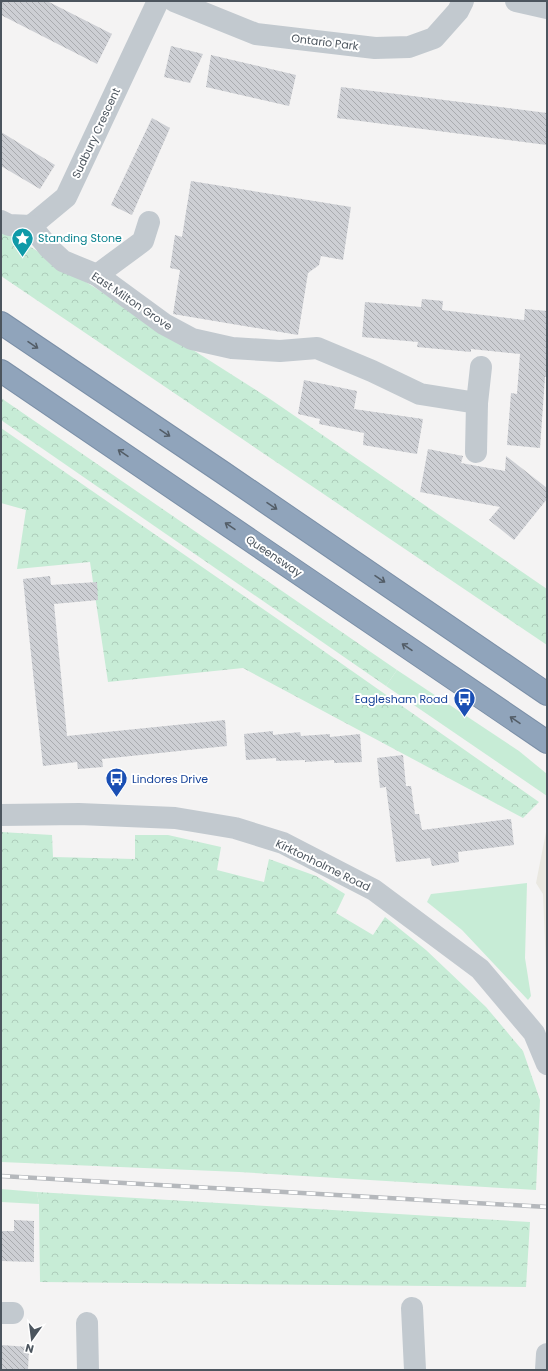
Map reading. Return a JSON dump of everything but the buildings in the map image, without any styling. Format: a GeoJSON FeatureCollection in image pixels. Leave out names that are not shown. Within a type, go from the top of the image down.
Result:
{"type":"FeatureCollection","features":[{"type":"Feature","properties":{"kind":"highway"},"geometry":{"type":"LineString","coordinates":[[1,323],[210,463],[547,694]]}},
{"type":"Feature","properties":{"kind":"highway","name":"Queensway"},"geometry":{"type":"LineString","coordinates":[[1,371],[547,742]]}},
{"type":"Feature","properties":{"kind":"street","name":"Sudbury Crescent"},"geometry":{"type":"LineString","coordinates":[[31,226],[66,197],[158,1]]}},
{"type":"Feature","properties":{"kind":"street","name":"Ontario Park"},"geometry":{"type":"LineString","coordinates":[[174,1],[256,34],[375,48],[409,47],[434,38],[458,11],[463,1]]}},
{"type":"Feature","properties":{"kind":"street"},"geometry":{"type":"LineString","coordinates":[[516,1],[547,8]]}},
{"type":"Feature","properties":{"kind":"street"},"geometry":{"type":"LineString","coordinates":[[1,221],[9,225],[31,226]]}},
{"type":"Feature","properties":{"kind":"street"},"geometry":{"type":"LineString","coordinates":[[97,275],[143,241],[149,222]]}},
{"type":"Feature","properties":{"kind":"street","name":"East Milton Grove"},"geometry":{"type":"LineString","coordinates":[[31,226],[49,248],[63,261],[97,275],[164,324],[192,339],[232,348],[280,351],[318,348],[372,371],[420,394],[477,403]]}},
{"type":"Feature","properties":{"kind":"street"},"geometry":{"type":"LineString","coordinates":[[476,452],[477,403],[481,367]]}},
{"type":"Feature","properties":{"kind":"street","name":"Kirktonholme Road"},"geometry":{"type":"LineString","coordinates":[[1,815],[79,814],[175,818],[234,828],[283,843],[374,890],[480,969],[534,1032],[547,1064]]}},
{"type":"Feature","properties":{"kind":"street"},"geometry":{"type":"LineString","coordinates":[[412,1308],[415,1370]]}},
{"type":"Feature","properties":{"kind":"street"},"geometry":{"type":"LineString","coordinates":[[88,1323],[88,1370]]}},
{"type":"Feature","properties":{"kind":"street"},"geometry":{"type":"LineString","coordinates":[[546,1370],[547,1354]]}},
{"type":"Feature","properties":{"kind":"shaded area"},"geometry":{"type":"Polygon","coordinates":[[[547,827],[547,991],[543,894],[536,883],[547,827]]]}},
{"type":"Feature","properties":{"kind":"green space"},"geometry":{"type":"Polygon","coordinates":[[[1,228],[270,399],[547,589],[547,645],[1,276],[1,228]]]}},
{"type":"Feature","properties":{"kind":"green space"},"geometry":{"type":"Polygon","coordinates":[[[1,398],[397,670],[386,686],[1,420],[1,398]]]}},
{"type":"Feature","properties":{"kind":"green space"},"geometry":{"type":"Polygon","coordinates":[[[1,428],[539,802],[523,818],[243,668],[108,682],[90,562],[17,569],[26,510],[1,503],[1,428]]]}},
{"type":"Feature","properties":{"kind":"green space"},"geometry":{"type":"Polygon","coordinates":[[[397,670],[519,751],[547,774],[547,796],[386,686],[397,670]]]}},
{"type":"Feature","properties":{"kind":"green space"},"geometry":{"type":"Polygon","coordinates":[[[1,832],[52,835],[53,857],[135,859],[135,835],[168,835],[221,847],[217,870],[264,882],[269,859],[316,876],[345,894],[336,913],[373,935],[385,917],[426,950],[486,1007],[523,1051],[540,1100],[536,1190],[239,1172],[1,1162],[1,832]]]}},
{"type":"Feature","properties":{"kind":"green space"},"geometry":{"type":"Polygon","coordinates":[[[527,883],[525,958],[531,996],[528,1000],[462,930],[427,902],[431,894],[527,883]]]}},
{"type":"Feature","properties":{"kind":"green space"},"geometry":{"type":"Polygon","coordinates":[[[1,1189],[37,1192],[39,1204],[1,1202],[1,1189]]]}},
{"type":"Feature","properties":{"kind":"green space"},"geometry":{"type":"Polygon","coordinates":[[[37,1192],[530,1222],[526,1287],[40,1282],[39,1204],[37,1192]]]}},
{"type":"Feature","properties":{"kind":"railway"},"geometry":{"type":"LineString","coordinates":[[1,1176],[547,1207]]}},
{"type":"Feature","properties":{"kind":"place","name":"Standing Stone"},"geometry":{"type":"Point","coordinates":[23,258]}},
{"type":"Feature","properties":{"kind":"place","name":"Eaglesham Road"},"geometry":{"type":"Point","coordinates":[464,718]}},
{"type":"Feature","properties":{"kind":"place","name":"Lindores Drive"},"geometry":{"type":"Point","coordinates":[116,798]}}]}
